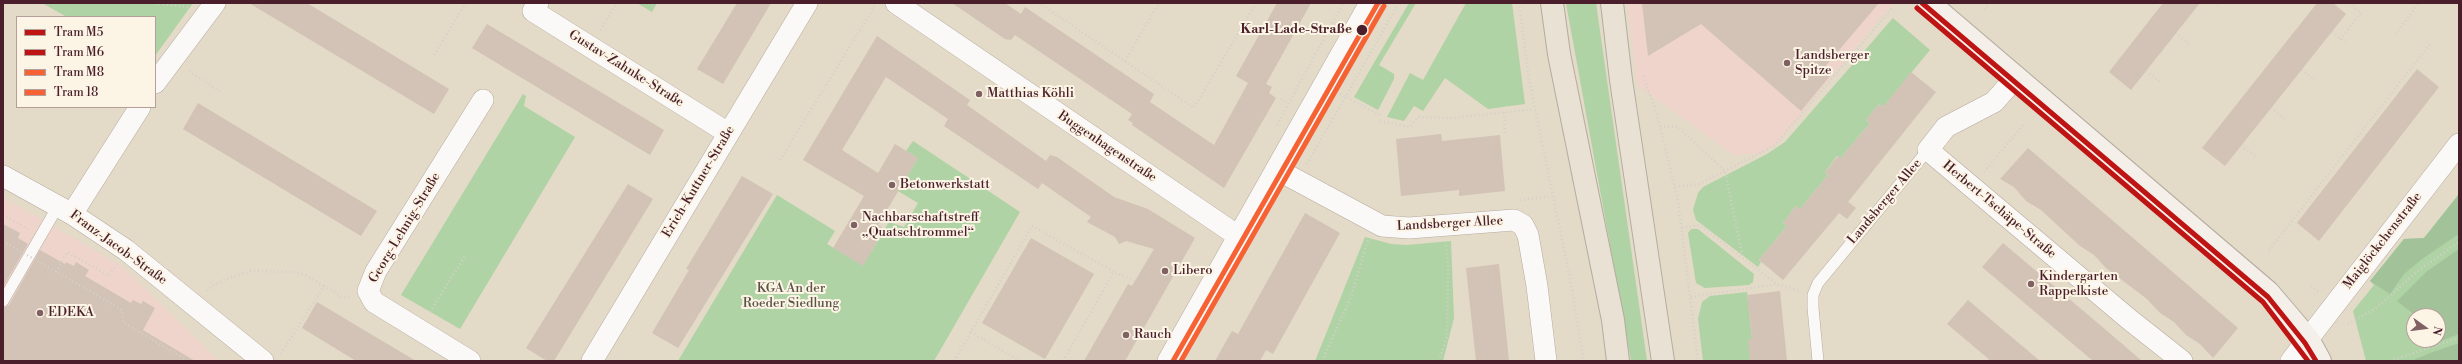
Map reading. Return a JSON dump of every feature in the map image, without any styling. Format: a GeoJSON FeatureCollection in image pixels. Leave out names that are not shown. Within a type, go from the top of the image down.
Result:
{"type":"FeatureCollection","features":[{"type":"Feature","properties":{"kind":"main road"},"geometry":{"type":"LineString","coordinates":[[1552,3],[1559,54],[1613,320],[1618,361]]}},
{"type":"Feature","properties":{"kind":"main road"},"geometry":{"type":"LineString","coordinates":[[1612,3],[1621,80],[1663,361]]}},
{"type":"Feature","properties":{"kind":"street","name":"Gustav-Zahnke-Straße"},"geometry":{"type":"LineString","coordinates":[[538,3],[533,11],[728,133]]}},
{"type":"Feature","properties":{"kind":"street","name":"Erich-Kuttner-Straße"},"geometry":{"type":"LineString","coordinates":[[592,361],[807,3]]}},
{"type":"Feature","properties":{"kind":"street","name":"Buggenhagenstraße"},"geometry":{"type":"LineString","coordinates":[[896,3],[1238,236]]}},
{"type":"Feature","properties":{"kind":"street"},"geometry":{"type":"LineString","coordinates":[[1168,361],[1370,3]]}},
{"type":"Feature","properties":{"kind":"street"},"geometry":{"type":"LineString","coordinates":[[1929,3],[2268,292],[2308,339],[2320,361]]}},
{"type":"Feature","properties":{"kind":"street"},"geometry":{"type":"LineString","coordinates":[[156,82],[211,8]]}},
{"type":"Feature","properties":{"kind":"street","name":"Landsberger Allee"},"geometry":{"type":"LineString","coordinates":[[1928,150],[1946,128],[1994,102],[2016,77]]}},
{"type":"Feature","properties":{"kind":"street","name":"Georg-Lehnig-Straße"},"geometry":{"type":"LineString","coordinates":[[470,361],[374,302],[368,291],[376,271],[482,100]]}},
{"type":"Feature","properties":{"kind":"street"},"geometry":{"type":"LineString","coordinates":[[65,210],[139,108]]}},
{"type":"Feature","properties":{"kind":"street","name":"Maiglöckchenstraße"},"geometry":{"type":"LineString","coordinates":[[2308,339],[2459,144]]}},
{"type":"Feature","properties":{"kind":"street","name":"Herbert-Tschäpe-Straße"},"geometry":{"type":"LineString","coordinates":[[1928,150],[2123,315],[2182,361]]}},
{"type":"Feature","properties":{"kind":"street","name":"Landsberger Allee"},"geometry":{"type":"LineString","coordinates":[[1276,169],[1374,223],[1390,227],[1409,228],[1444,224],[1514,220],[1523,225],[1528,234],[1537,286],[1546,361]]}},
{"type":"Feature","properties":{"kind":"street","name":"Franz-Jacob-Straße"},"geometry":{"type":"LineString","coordinates":[[3,176],[65,210],[147,266],[195,307],[271,358]]}},
{"type":"Feature","properties":{"kind":"street"},"geometry":{"type":"LineString","coordinates":[[2291,361],[2308,339]]}},
{"type":"Feature","properties":{"kind":"lane","name":"Landsberger Allee"},"geometry":{"type":"LineString","coordinates":[[1818,361],[1813,295],[1818,283],[1928,150]]}},
{"type":"Feature","properties":{"kind":"lane"},"geometry":{"type":"LineString","coordinates":[[3,300],[41,236],[65,210]]}},
{"type":"Feature","properties":{"kind":"path"},"geometry":{"type":"LineString","coordinates":[[151,3],[211,8]]}},
{"type":"Feature","properties":{"kind":"path"},"geometry":{"type":"LineString","coordinates":[[434,55],[466,3]]}},
{"type":"Feature","properties":{"kind":"path"},"geometry":{"type":"LineString","coordinates":[[590,46],[617,3]]}},
{"type":"Feature","properties":{"kind":"path"},"geometry":{"type":"LineString","coordinates":[[780,160],[876,3]]}},
{"type":"Feature","properties":{"kind":"path"},"geometry":{"type":"LineString","coordinates":[[1039,3],[1194,108],[1256,3]]}},
{"type":"Feature","properties":{"kind":"path"},"geometry":{"type":"LineString","coordinates":[[1125,61],[1159,3]]}},
{"type":"Feature","properties":{"kind":"path"},"geometry":{"type":"LineString","coordinates":[[1294,179],[1308,163],[1399,3]]}},
{"type":"Feature","properties":{"kind":"path"},"geometry":{"type":"LineString","coordinates":[[1519,3],[1534,108],[1570,278],[1584,361]]}},
{"type":"Feature","properties":{"kind":"path"},"geometry":{"type":"LineString","coordinates":[[1984,9],[1989,3]]}},
{"type":"Feature","properties":{"kind":"path"},"geometry":{"type":"LineString","coordinates":[[2214,3],[2220,7]]}},
{"type":"Feature","properties":{"kind":"path"},"geometry":{"type":"LineString","coordinates":[[2340,39],[2361,12],[2349,3]]}},
{"type":"Feature","properties":{"kind":"path"},"geometry":{"type":"LineString","coordinates":[[2396,34],[2420,3]]}},
{"type":"Feature","properties":{"kind":"path"},"geometry":{"type":"LineString","coordinates":[[1675,187],[1700,184],[1774,146],[1892,8]]}},
{"type":"Feature","properties":{"kind":"path"},"geometry":{"type":"LineString","coordinates":[[2332,32],[2345,42]]}},
{"type":"Feature","properties":{"kind":"path"},"geometry":{"type":"LineString","coordinates":[[2176,33],[2190,45]]}},
{"type":"Feature","properties":{"kind":"path"},"geometry":{"type":"LineString","coordinates":[[2269,250],[2430,44]]}},
{"type":"Feature","properties":{"kind":"path"},"geometry":{"type":"LineString","coordinates":[[2302,70],[2315,80]]}},
{"type":"Feature","properties":{"kind":"path"},"geometry":{"type":"LineString","coordinates":[[2146,71],[2160,82]]}},
{"type":"Feature","properties":{"kind":"path"},"geometry":{"type":"LineString","coordinates":[[192,73],[221,92]]}},
{"type":"Feature","properties":{"kind":"path"},"geometry":{"type":"LineString","coordinates":[[1646,85],[1660,126],[1675,187],[1692,297],[1698,361]]}},
{"type":"Feature","properties":{"kind":"path"},"geometry":{"type":"LineString","coordinates":[[1340,94],[1380,115]]}},
{"type":"Feature","properties":{"kind":"path"},"geometry":{"type":"LineString","coordinates":[[1380,121],[1410,127],[1418,117],[1453,118],[1534,108]]}},
{"type":"Feature","properties":{"kind":"path"},"geometry":{"type":"LineString","coordinates":[[2271,108],[2285,119]]}},
{"type":"Feature","properties":{"kind":"path"},"geometry":{"type":"LineString","coordinates":[[1504,112],[1505,133]]}},
{"type":"Feature","properties":{"kind":"path"},"geometry":{"type":"LineString","coordinates":[[1980,177],[2026,123]]}},
{"type":"Feature","properties":{"kind":"path"},"geometry":{"type":"LineString","coordinates":[[1660,126],[1678,127],[1725,171],[1744,259]]}},
{"type":"Feature","properties":{"kind":"path"},"geometry":{"type":"LineString","coordinates":[[2241,146],[2255,156]]}},
{"type":"Feature","properties":{"kind":"path"},"geometry":{"type":"LineString","coordinates":[[1512,201],[1553,196]]}},
{"type":"Feature","properties":{"kind":"path"},"geometry":{"type":"LineString","coordinates":[[3,214],[41,236]]}},
{"type":"Feature","properties":{"kind":"path"},"geometry":{"type":"LineString","coordinates":[[1322,361],[1351,297],[1374,223]]}},
{"type":"Feature","properties":{"kind":"path"},"geometry":{"type":"LineString","coordinates":[[1439,361],[1447,336],[1448,267],[1444,224]]}},
{"type":"Feature","properties":{"kind":"path"},"geometry":{"type":"LineString","coordinates":[[1682,228],[1699,225],[1777,284],[1788,287]]}},
{"type":"Feature","properties":{"kind":"path"},"geometry":{"type":"LineString","coordinates":[[954,361],[1032,226],[1114,272],[1135,281]]}},
{"type":"Feature","properties":{"kind":"path"},"geometry":{"type":"LineString","coordinates":[[3,241],[122,310],[123,322],[188,361]]}},
{"type":"Feature","properties":{"kind":"path"},"geometry":{"type":"LineString","coordinates":[[2348,324],[2375,309],[2418,271],[2459,242]]}},
{"type":"Feature","properties":{"kind":"path"},"geometry":{"type":"LineString","coordinates":[[56,272],[67,252],[94,268]]}},
{"type":"Feature","properties":{"kind":"path"},"geometry":{"type":"LineString","coordinates":[[419,330],[465,256]]}},
{"type":"Feature","properties":{"kind":"path"},"geometry":{"type":"LineString","coordinates":[[195,307],[212,286],[251,271],[295,272],[305,275],[344,298],[368,291]]}},
{"type":"Feature","properties":{"kind":"path"},"geometry":{"type":"LineString","coordinates":[[1063,361],[1114,272]]}},
{"type":"Feature","properties":{"kind":"path"},"geometry":{"type":"LineString","coordinates":[[1692,297],[1777,284]]}},
{"type":"Feature","properties":{"kind":"path"},"geometry":{"type":"LineString","coordinates":[[271,358],[324,286]]}},
{"type":"Feature","properties":{"kind":"path"},"geometry":{"type":"LineString","coordinates":[[971,332],[1020,361]]}},
{"type":"Feature","properties":{"kind":"path"},"geometry":{"type":"LineString","coordinates":[[2390,361],[2459,338]]}},
{"type":"Feature","properties":{"kind":"shaded area"},"geometry":{"type":"Polygon","coordinates":[[[1627,3],[1893,3],[1776,144],[1758,154],[1734,155],[1637,85],[1627,3]]]}},
{"type":"Feature","properties":{"kind":"shaded area"},"geometry":{"type":"Polygon","coordinates":[[[3,197],[123,267],[219,361],[3,361],[3,197]]]}},
{"type":"Feature","properties":{"kind":"green space"},"geometry":{"type":"Polygon","coordinates":[[[42,3],[193,3],[156,55],[156,16],[65,16],[42,3]]]}},
{"type":"Feature","properties":{"kind":"green space"},"geometry":{"type":"Polygon","coordinates":[[[637,3],[657,3],[652,12],[637,3]]]}},
{"type":"Feature","properties":{"kind":"green space"},"geometry":{"type":"Polygon","coordinates":[[[1409,3],[1416,3],[1379,65],[1394,74],[1394,79],[1378,110],[1354,97],[1409,3]]]}},
{"type":"Feature","properties":{"kind":"green space"},"geometry":{"type":"Polygon","coordinates":[[[1466,3],[1512,3],[1525,104],[1488,109],[1445,78],[1423,111],[1414,106],[1404,121],[1387,117],[1410,73],[1423,80],[1466,3]]]}},
{"type":"Feature","properties":{"kind":"green space"},"geometry":{"type":"Polygon","coordinates":[[[1566,3],[1596,3],[1647,361],[1631,361],[1566,3]]]}},
{"type":"Feature","properties":{"kind":"green space"},"geometry":{"type":"Polygon","coordinates":[[[1893,18],[1930,50],[1883,107],[1879,104],[1866,120],[1870,123],[1841,158],[1837,156],[1825,172],[1828,175],[1800,209],[1796,206],[1783,223],[1787,226],[1759,260],[1761,262],[1758,267],[1696,220],[1693,210],[1698,193],[1703,187],[1767,154],[1785,142],[1893,18]]]}},
{"type":"Feature","properties":{"kind":"green space"},"geometry":{"type":"Polygon","coordinates":[[[523,94],[526,96],[524,106],[575,137],[460,329],[401,295],[523,94]]]}},
{"type":"Feature","properties":{"kind":"green space","name":"KGA An der Roeder Siedlung"},"geometry":{"type":"Polygon","coordinates":[[[913,141],[1020,212],[934,361],[678,361],[777,195],[835,231],[827,244],[863,265],[889,222],[904,227],[918,203],[898,191],[918,158],[906,151],[913,141]]]}},
{"type":"Feature","properties":{"kind":"green space"},"geometry":{"type":"Polygon","coordinates":[[[2459,194],[2459,361],[2366,361],[2353,311],[2374,285],[2370,281],[2404,239],[2424,238],[2459,194]]]}},
{"type":"Feature","properties":{"kind":"green space"},"geometry":{"type":"Polygon","coordinates":[[[2459,194],[2459,234],[2422,259],[2404,274],[2390,294],[2370,281],[2404,239],[2424,238],[2459,194]]]}},
{"type":"Feature","properties":{"kind":"green space"},"geometry":{"type":"Polygon","coordinates":[[[1691,229],[1698,229],[1754,274],[1753,282],[1749,285],[1705,288],[1696,283],[1688,233],[1691,229]]]}},
{"type":"Feature","properties":{"kind":"green space"},"geometry":{"type":"Polygon","coordinates":[[[1365,237],[1391,244],[1407,245],[1451,241],[1454,318],[1443,361],[1315,361],[1365,237]]]}},
{"type":"Feature","properties":{"kind":"green space"},"geometry":{"type":"Polygon","coordinates":[[[2459,249],[2459,334],[2446,339],[2446,308],[2406,308],[2397,301],[2426,272],[2459,249]]]}},
{"type":"Feature","properties":{"kind":"green space"},"geometry":{"type":"Polygon","coordinates":[[[1747,292],[1752,339],[1748,339],[1754,361],[1703,361],[1698,319],[1702,302],[1710,296],[1747,292]]]}},
{"type":"Feature","properties":{"kind":"green space"},"geometry":{"type":"Polygon","coordinates":[[[2459,343],[2459,361],[2411,361],[2430,353],[2459,343]]]}},
{"type":"Feature","properties":{"kind":"building"},"geometry":{"type":"Polygon","coordinates":[[[249,3],[307,3],[449,89],[434,114],[249,3]]]}},
{"type":"Feature","properties":{"kind":"building"},"geometry":{"type":"Polygon","coordinates":[[[737,3],[771,3],[723,84],[697,69],[737,3]]]}},
{"type":"Feature","properties":{"kind":"building"},"geometry":{"type":"Polygon","coordinates":[[[952,3],[1005,3],[1021,14],[1025,7],[1154,94],[1150,102],[1214,145],[1248,83],[1236,76],[1277,3],[1311,3],[1266,84],[1272,87],[1269,93],[1276,98],[1224,188],[1132,125],[1133,123],[1128,120],[1132,114],[1015,35],[1011,40],[1005,39],[952,3]]]}},
{"type":"Feature","properties":{"kind":"building","name":"Landsberger Spitze"},"geometry":{"type":"Polygon","coordinates":[[[1642,3],[1879,3],[1823,69],[1830,76],[1801,111],[1701,24],[1648,56],[1642,3]]]}},
{"type":"Feature","properties":{"kind":"building"},"geometry":{"type":"Polygon","coordinates":[[[2163,3],[2200,3],[2131,90],[2109,72],[2163,3]]]}},
{"type":"Feature","properties":{"kind":"building"},"geometry":{"type":"Polygon","coordinates":[[[2317,3],[2333,3],[2346,14],[2225,166],[2202,148],[2317,3]]]}},
{"type":"Feature","properties":{"kind":"building"},"geometry":{"type":"Polygon","coordinates":[[[487,24],[664,130],[650,155],[472,48],[487,24]]]}},
{"type":"Feature","properties":{"kind":"building"},"geometry":{"type":"Polygon","coordinates":[[[877,36],[970,100],[967,105],[1046,161],[1050,155],[1057,157],[1114,197],[1148,209],[1195,238],[1125,361],[1084,361],[1128,284],[1132,286],[1154,249],[1126,241],[1119,244],[1115,237],[1087,222],[1091,217],[1042,183],[1038,189],[944,126],[948,119],[886,77],[842,150],[878,173],[895,144],[918,158],[878,225],[884,229],[863,266],[833,248],[864,196],[803,160],[877,36]]]}},
{"type":"Feature","properties":{"kind":"building"},"geometry":{"type":"Polygon","coordinates":[[[2417,69],[2439,87],[2319,241],[2297,223],[2417,69]]]}},
{"type":"Feature","properties":{"kind":"building"},"geometry":{"type":"Polygon","coordinates":[[[1911,72],[1936,92],[1848,202],[1856,208],[1847,219],[1839,213],[1783,280],[1759,260],[1787,226],[1783,223],[1796,206],[1800,209],[1828,175],[1825,172],[1838,156],[1841,158],[1870,123],[1866,120],[1879,104],[1883,107],[1911,72]]]}},
{"type":"Feature","properties":{"kind":"building"},"geometry":{"type":"Polygon","coordinates":[[[198,103],[377,211],[361,236],[183,129],[198,103]]]}},
{"type":"Feature","properties":{"kind":"building"},"geometry":{"type":"Polygon","coordinates":[[[1441,134],[1442,141],[1500,135],[1505,191],[1459,196],[1459,190],[1401,196],[1396,139],[1441,134]]]}},
{"type":"Feature","properties":{"kind":"building"},"geometry":{"type":"Polygon","coordinates":[[[2028,148],[2238,328],[2213,358],[2200,344],[2186,335],[2174,322],[2160,313],[2147,299],[2106,268],[2094,255],[2080,246],[2041,210],[2026,201],[2014,187],[2000,179],[2028,148]]]}},
{"type":"Feature","properties":{"kind":"building"},"geometry":{"type":"Polygon","coordinates":[[[742,176],[773,194],[678,348],[652,333],[689,270],[686,269],[742,176]]]}},
{"type":"Feature","properties":{"kind":"building"},"geometry":{"type":"Polygon","coordinates":[[[628,184],[653,199],[554,361],[547,361],[526,348],[628,184]]]}},
{"type":"Feature","properties":{"kind":"building"},"geometry":{"type":"Polygon","coordinates":[[[1305,213],[1340,233],[1273,354],[1266,350],[1260,361],[1215,361],[1232,331],[1238,334],[1305,213]]]}},
{"type":"Feature","properties":{"kind":"building"},"geometry":{"type":"Polygon","coordinates":[[[3,224],[20,233],[18,238],[28,244],[3,287],[3,224]]]}},
{"type":"Feature","properties":{"kind":"building"},"geometry":{"type":"Polygon","coordinates":[[[1031,238],[1094,274],[1045,359],[982,323],[1031,238]]]}},
{"type":"Feature","properties":{"kind":"building"},"geometry":{"type":"Polygon","coordinates":[[[2003,243],[2142,361],[2093,361],[1982,267],[2003,243]]]}},
{"type":"Feature","properties":{"kind":"building"},"geometry":{"type":"Polygon","coordinates":[[[40,250],[65,264],[66,262],[74,266],[76,262],[89,270],[85,276],[131,303],[133,300],[141,304],[143,301],[155,308],[143,330],[195,361],[3,361],[3,308],[9,305],[40,250]]]}},
{"type":"Feature","properties":{"kind":"building"},"geometry":{"type":"Polygon","coordinates":[[[1499,264],[1509,361],[1476,361],[1466,268],[1499,264]]]}},
{"type":"Feature","properties":{"kind":"building"},"geometry":{"type":"Polygon","coordinates":[[[1780,291],[1787,361],[1750,361],[1748,339],[1752,339],[1747,295],[1780,291]]]}},
{"type":"Feature","properties":{"kind":"building"},"geometry":{"type":"Polygon","coordinates":[[[1968,300],[2040,361],[1991,361],[1947,324],[1968,300]]]}},
{"type":"Feature","properties":{"kind":"building"},"geometry":{"type":"Polygon","coordinates":[[[317,302],[416,361],[356,361],[302,328],[317,302]]]}},
{"type":"Feature","properties":{"kind":"tram line","name":"M8"},"geometry":{"type":"LineString","coordinates":[[1173,361],[1378,3]]}},
{"type":"Feature","properties":{"kind":"tram line","name":"M5"},"geometry":{"type":"LineString","coordinates":[[1922,3],[2268,297],[2305,343],[2316,361]]}},
{"type":"Feature","properties":{"kind":"tram line","name":"18"},"geometry":{"type":"LineString","coordinates":[[1181,361],[1384,6]]}},
{"type":"Feature","properties":{"kind":"tram line","name":"M6"},"geometry":{"type":"LineString","coordinates":[[1917,8],[2263,302],[2308,361]]}},
{"type":"Feature","properties":{"kind":"place","name":"Karl-Lade-Straße"},"geometry":{"type":"Point","coordinates":[1362,30]}},
{"type":"Feature","properties":{"kind":"place","name":"Landsberger Spitze"},"geometry":{"type":"Point","coordinates":[1787,63]}},
{"type":"Feature","properties":{"kind":"place","name":"Matthias Köhli"},"geometry":{"type":"Point","coordinates":[979,94]}},
{"type":"Feature","properties":{"kind":"place","name":"Betonwerkstatt"},"geometry":{"type":"Point","coordinates":[892,185]}},
{"type":"Feature","properties":{"kind":"place","name":"Nachbarschaftstreff „Quatschtrommel“"},"geometry":{"type":"Point","coordinates":[854,225]}},
{"type":"Feature","properties":{"kind":"place","name":"Libero"},"geometry":{"type":"Point","coordinates":[1165,271]}},
{"type":"Feature","properties":{"kind":"place","name":"Kindergarten Rappelkiste"},"geometry":{"type":"Point","coordinates":[2031,284]}},
{"type":"Feature","properties":{"kind":"place","name":"EDEKA"},"geometry":{"type":"Point","coordinates":[40,313]}},
{"type":"Feature","properties":{"kind":"place","name":"Rauch"},"geometry":{"type":"Point","coordinates":[1126,335]}}]}
